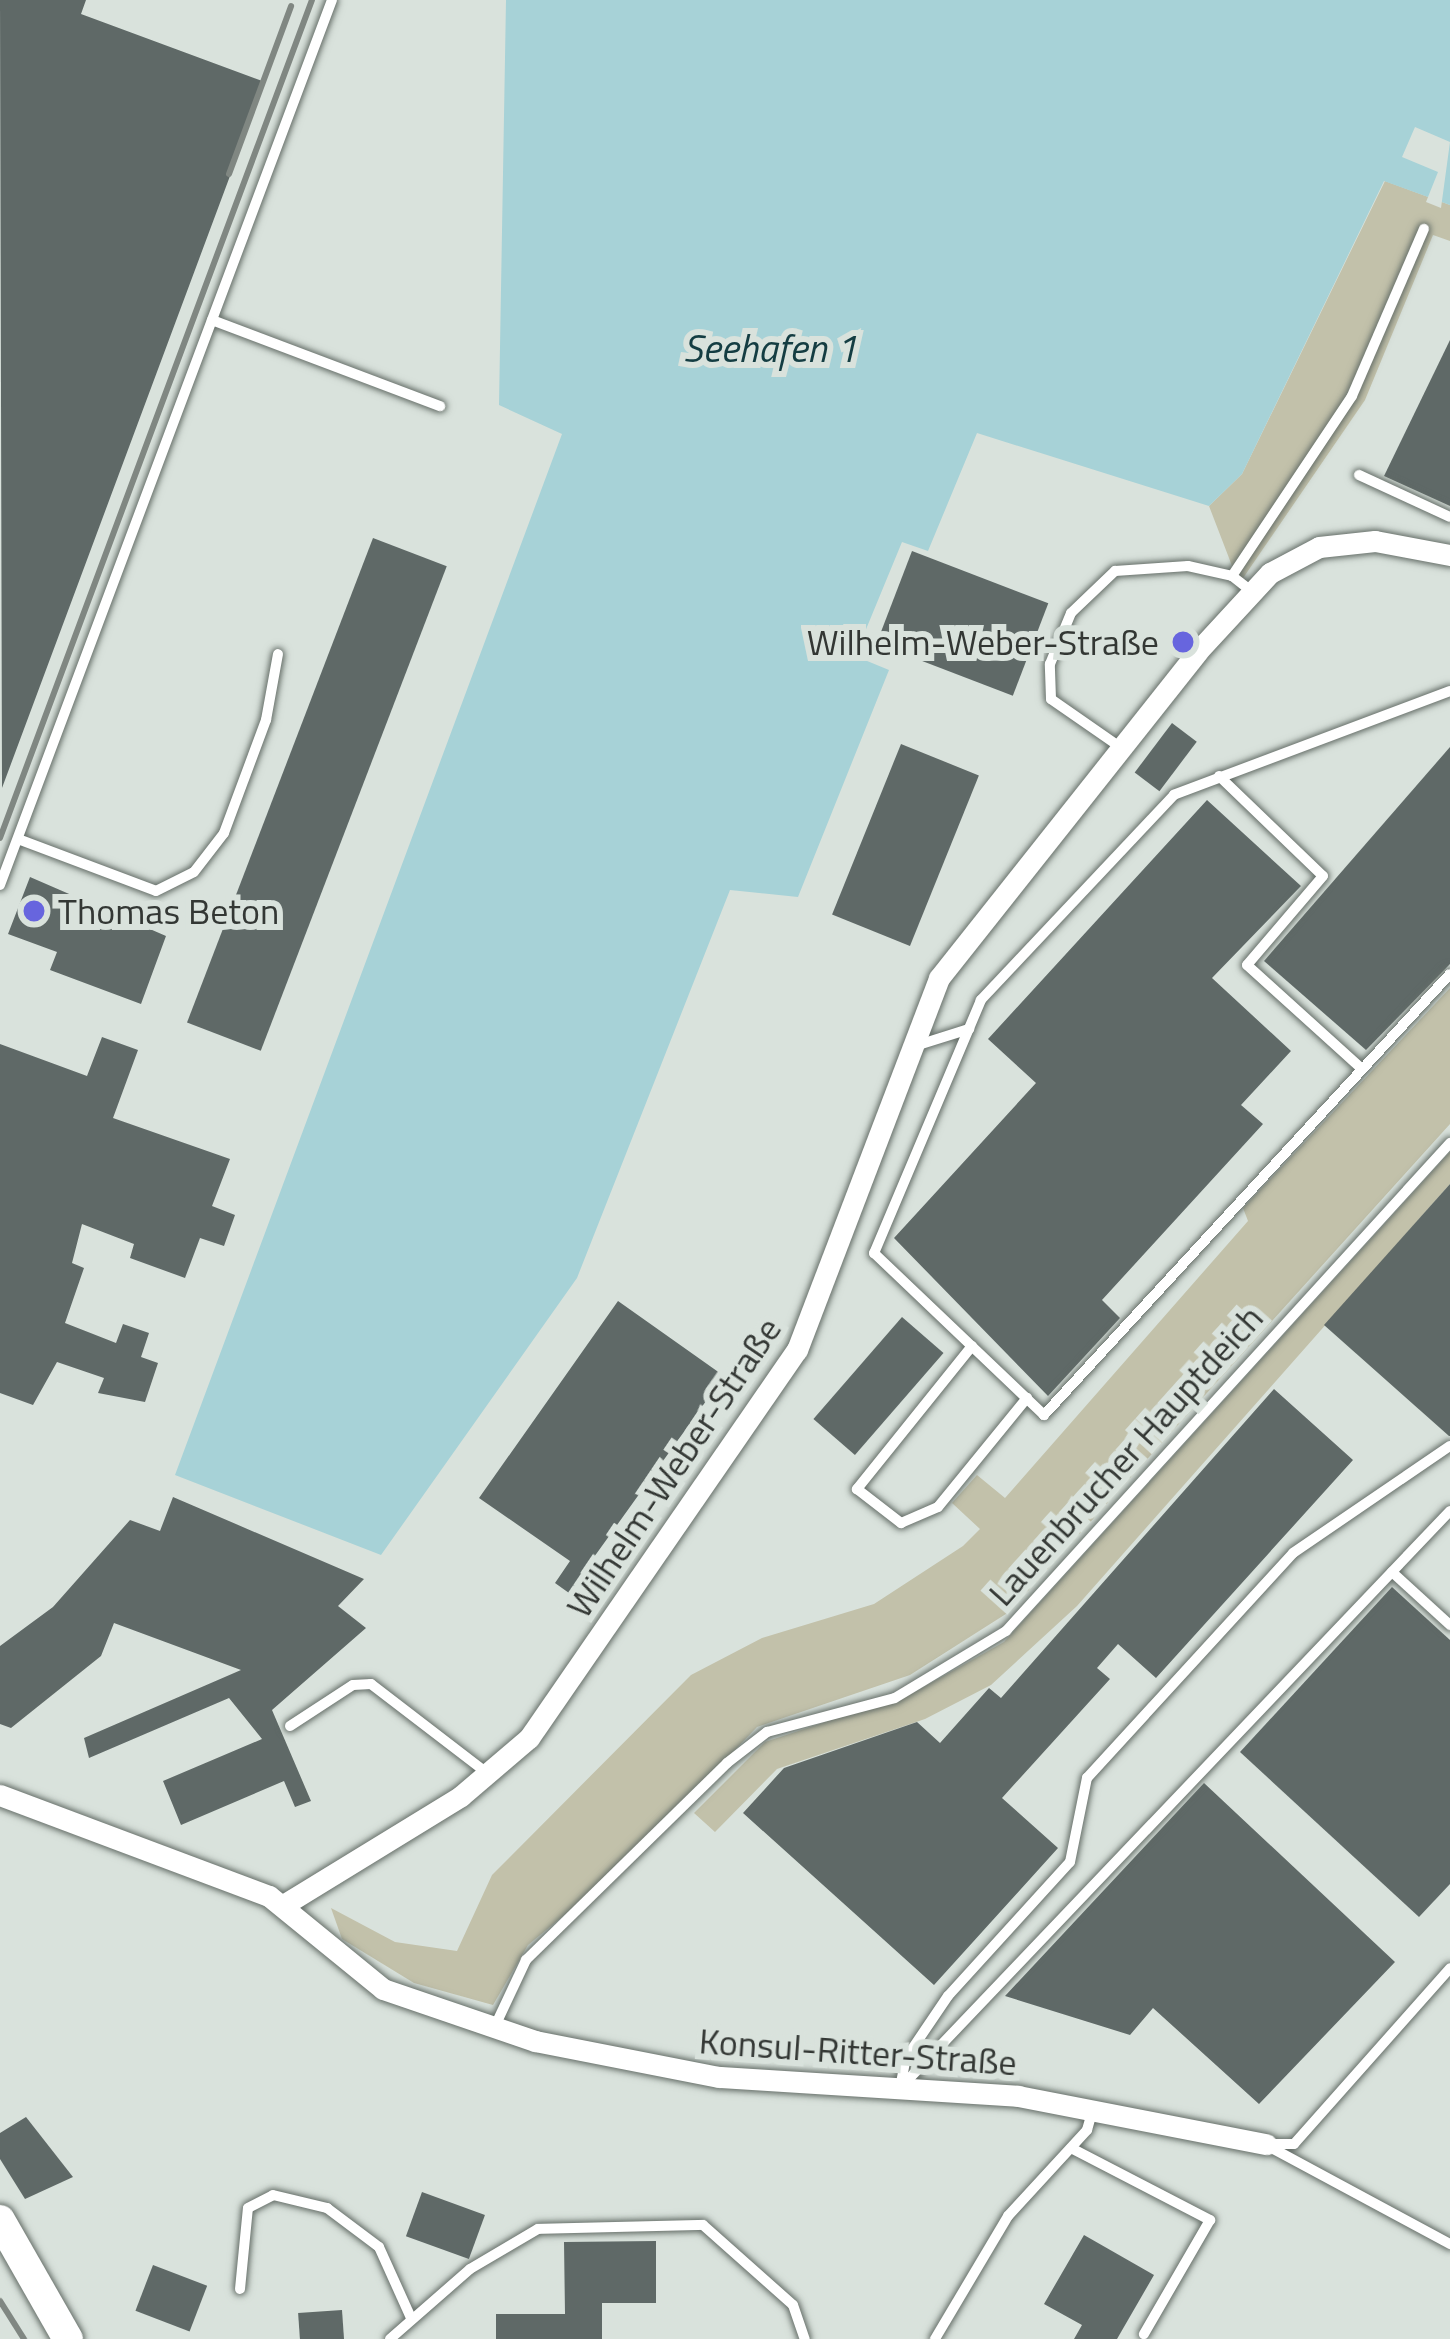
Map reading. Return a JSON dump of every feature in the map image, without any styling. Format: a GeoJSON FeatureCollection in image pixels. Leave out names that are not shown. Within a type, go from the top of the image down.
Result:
{"type":"FeatureCollection","features":[{"type":"Feature","properties":{"kind":"main road"},"geometry":{"type":"LineString","coordinates":[[0,2220],[68,2339]]}},
{"type":"Feature","properties":{"kind":"street","name":"Wilhelm-Weber-Straße"},"geometry":{"type":"LineString","coordinates":[[285,1904],[490,1775],[529,1738],[797,1350],[938,978],[1120,747],[1241,583],[1352,541],[1450,556]]}},
{"type":"Feature","properties":{"kind":"street","name":"Konsul-Ritter-Straße"},"geometry":{"type":"LineString","coordinates":[[0,1795],[285,1904],[382,1989],[494,2029],[719,2077],[1094,2106],[1266,2144]]}},
{"type":"Feature","properties":{"kind":"lane"},"geometry":{"type":"LineString","coordinates":[[0,885],[332,0]]}},
{"type":"Feature","properties":{"kind":"lane"},"geometry":{"type":"LineString","coordinates":[[1120,747],[1051,699],[1050,664],[1070,614],[1115,571],[1189,566],[1241,583],[1352,396],[1424,229]]}},
{"type":"Feature","properties":{"kind":"lane"},"geometry":{"type":"LineString","coordinates":[[212,320],[440,406]]}},
{"type":"Feature","properties":{"kind":"lane"},"geometry":{"type":"LineString","coordinates":[[1359,475],[1450,517]]}},
{"type":"Feature","properties":{"kind":"lane"},"geometry":{"type":"LineString","coordinates":[[17,839],[156,891],[194,872],[224,833],[266,720],[278,654]]}},
{"type":"Feature","properties":{"kind":"lane"},"geometry":{"type":"LineString","coordinates":[[1450,691],[1174,795],[981,1000],[874,1253],[1044,1415],[1450,974]]}},
{"type":"Feature","properties":{"kind":"lane"},"geometry":{"type":"LineString","coordinates":[[1220,776],[1323,876],[1247,965],[1362,1069]]}},
{"type":"Feature","properties":{"kind":"lane"},"geometry":{"type":"LineString","coordinates":[[912,1046],[969,1029]]}},
{"type":"Feature","properties":{"kind":"lane","name":"Lauenbrucher Hauptdeich"},"geometry":{"type":"LineString","coordinates":[[494,2029],[526,1960],[740,1752],[767,1732],[895,1698],[1006,1631],[1450,1143]]}},
{"type":"Feature","properties":{"kind":"lane"},"geometry":{"type":"LineString","coordinates":[[971,1346],[856,1490],[901,1523],[938,1507],[1027,1399]]}},
{"type":"Feature","properties":{"kind":"lane"},"geometry":{"type":"LineString","coordinates":[[901,2088],[906,2058],[948,1996],[1070,1862],[1087,1778],[1293,1553],[1450,1446]]}},
{"type":"Feature","properties":{"kind":"lane"},"geometry":{"type":"LineString","coordinates":[[901,2088],[1449,1514]]}},
{"type":"Feature","properties":{"kind":"lane"},"geometry":{"type":"LineString","coordinates":[[1392,1572],[1450,1624]]}},
{"type":"Feature","properties":{"kind":"lane"},"geometry":{"type":"LineString","coordinates":[[290,1726],[353,1685],[371,1684],[490,1775]]}},
{"type":"Feature","properties":{"kind":"lane"},"geometry":{"type":"LineString","coordinates":[[1266,2144],[1294,2144],[1450,1968]]}},
{"type":"Feature","properties":{"kind":"lane"},"geometry":{"type":"LineString","coordinates":[[935,2339],[1008,2216],[1071,2148],[1094,2106]]}},
{"type":"Feature","properties":{"kind":"lane"},"geometry":{"type":"LineString","coordinates":[[1266,2144],[1450,2244]]}},
{"type":"Feature","properties":{"kind":"lane"},"geometry":{"type":"LineString","coordinates":[[1071,2148],[1210,2220],[1144,2334]]}},
{"type":"Feature","properties":{"kind":"lane"},"geometry":{"type":"LineString","coordinates":[[240,2289],[248,2208],[273,2195],[327,2208],[380,2247],[411,2318]]}},
{"type":"Feature","properties":{"kind":"lane"},"geometry":{"type":"LineString","coordinates":[[390,2339],[411,2318],[538,2229],[703,2225],[793,2305],[805,2339]]}},
{"type":"Feature","properties":{"kind":"green space"},"geometry":{"type":"Polygon","coordinates":[[[1385,181],[1450,205],[1450,241],[1433,235],[1365,400],[1239,584],[1209,506],[1242,474],[1385,181]]]}},
{"type":"Feature","properties":{"kind":"green space"},"geometry":{"type":"Polygon","coordinates":[[[1450,988],[1450,1124],[1009,1612],[910,1675],[757,1727],[620,1869],[528,1945],[493,2005],[414,1983],[342,1939],[331,1908],[395,1942],[457,1951],[492,1875],[691,1675],[762,1638],[874,1604],[963,1546],[980,1529],[952,1503],[977,1475],[1005,1498],[1248,1221],[1243,1208],[1450,988]]]}},
{"type":"Feature","properties":{"kind":"green space"},"geometry":{"type":"Polygon","coordinates":[[[1450,1152],[1450,1184],[1077,1606],[991,1685],[925,1719],[777,1769],[715,1832],[694,1813],[765,1742],[913,1693],[1004,1642],[1450,1152]]]}},
{"type":"Feature","properties":{"kind":"water","name":"Seehafen 1"},"geometry":{"type":"Polygon","coordinates":[[[506,0],[1450,0],[1450,205],[1384,181],[1242,474],[1209,506],[977,433],[928,551],[902,542],[855,656],[889,670],[798,897],[730,890],[577,1278],[381,1555],[175,1475],[562,434],[499,405],[506,0]]]}},
{"type":"Feature","properties":{"kind":"pier"},"geometry":{"type":"Polygon","coordinates":[[[1415,127],[1450,142],[1441,208],[1426,202],[1438,172],[1402,157],[1415,127]]]}},
{"type":"Feature","properties":{"kind":"building"},"geometry":{"type":"Polygon","coordinates":[[[0,0],[86,0],[81,14],[265,82],[2,788],[0,0]]]}},
{"type":"Feature","properties":{"kind":"building"},"geometry":{"type":"Polygon","coordinates":[[[1450,340],[1450,506],[1384,476],[1450,340]]]}},
{"type":"Feature","properties":{"kind":"building"},"geometry":{"type":"Polygon","coordinates":[[[373,538],[447,566],[261,1051],[187,1023],[373,538]]]}},
{"type":"Feature","properties":{"kind":"building"},"geometry":{"type":"Polygon","coordinates":[[[912,551],[1048,603],[1013,696],[877,643],[912,551]]]}},
{"type":"Feature","properties":{"kind":"building"},"geometry":{"type":"Polygon","coordinates":[[[1172,723],[1197,742],[1159,791],[1135,773],[1172,723]]]}},
{"type":"Feature","properties":{"kind":"building"},"geometry":{"type":"Polygon","coordinates":[[[901,744],[979,775],[910,946],[832,915],[901,744]]]}},
{"type":"Feature","properties":{"kind":"building"},"geometry":{"type":"Polygon","coordinates":[[[1450,747],[1450,964],[1366,1050],[1264,961],[1450,747]]]}},
{"type":"Feature","properties":{"kind":"building"},"geometry":{"type":"Polygon","coordinates":[[[1207,800],[1301,886],[1212,978],[1291,1051],[1241,1105],[1263,1124],[1102,1300],[1120,1318],[1048,1396],[894,1238],[1036,1083],[988,1039],[1207,800]]]}},
{"type":"Feature","properties":{"kind":"building"},"geometry":{"type":"Polygon","coordinates":[[[30,877],[166,936],[141,1004],[50,970],[57,952],[8,934],[30,877]]]}},
{"type":"Feature","properties":{"kind":"building"},"geometry":{"type":"Polygon","coordinates":[[[102,1037],[138,1050],[113,1118],[230,1159],[212,1206],[235,1215],[224,1246],[200,1238],[185,1278],[130,1258],[134,1244],[82,1224],[72,1263],[84,1268],[65,1323],[116,1343],[123,1324],[149,1333],[141,1357],[158,1363],[145,1402],[98,1393],[104,1378],[57,1362],[33,1405],[0,1393],[0,1044],[87,1076],[102,1037]]]}},
{"type":"Feature","properties":{"kind":"building"},"geometry":{"type":"Polygon","coordinates":[[[1450,1184],[1450,1436],[1449,1436],[1324,1325],[1450,1184]]]}},
{"type":"Feature","properties":{"kind":"building"},"geometry":{"type":"Polygon","coordinates":[[[618,1301],[724,1376],[584,1571],[590,1576],[576,1598],[555,1583],[570,1561],[479,1498],[618,1301]]]}},
{"type":"Feature","properties":{"kind":"building"},"geometry":{"type":"Polygon","coordinates":[[[902,1317],[944,1353],[855,1455],[813,1419],[902,1317]]]}},
{"type":"Feature","properties":{"kind":"building"},"geometry":{"type":"Polygon","coordinates":[[[1274,1389],[1353,1460],[1156,1678],[1118,1644],[1097,1668],[1110,1679],[1002,1798],[1058,1848],[934,1985],[743,1813],[784,1768],[917,1722],[940,1743],[989,1688],[1001,1698],[1274,1389]]]}},
{"type":"Feature","properties":{"kind":"building"},"geometry":{"type":"Polygon","coordinates":[[[173,1497],[364,1579],[338,1606],[366,1628],[272,1710],[311,1801],[295,1807],[284,1781],[181,1825],[163,1781],[262,1739],[229,1698],[89,1758],[84,1738],[241,1670],[114,1623],[101,1656],[11,1728],[0,1724],[0,1646],[53,1607],[130,1520],[160,1531],[173,1497]]]}},
{"type":"Feature","properties":{"kind":"building"},"geometry":{"type":"Polygon","coordinates":[[[1392,1587],[1450,1640],[1450,1884],[1419,1917],[1240,1752],[1392,1587]]]}},
{"type":"Feature","properties":{"kind":"building"},"geometry":{"type":"Polygon","coordinates":[[[1204,1783],[1395,1962],[1259,2104],[1153,2008],[1130,2035],[1005,1996],[1204,1783]]]}},
{"type":"Feature","properties":{"kind":"building"},"geometry":{"type":"Polygon","coordinates":[[[26,2117],[73,2177],[25,2199],[0,2159],[0,2133],[26,2117]]]}},
{"type":"Feature","properties":{"kind":"building"},"geometry":{"type":"Polygon","coordinates":[[[422,2192],[485,2215],[469,2259],[406,2236],[422,2192]]]}},
{"type":"Feature","properties":{"kind":"building"},"geometry":{"type":"Polygon","coordinates":[[[1084,2235],[1154,2275],[1117,2339],[1074,2339],[1082,2325],[1044,2304],[1084,2235]]]}},
{"type":"Feature","properties":{"kind":"building"},"geometry":{"type":"Polygon","coordinates":[[[656,2241],[656,2303],[602,2303],[602,2339],[496,2339],[496,2314],[565,2314],[564,2242],[656,2241]]]}},
{"type":"Feature","properties":{"kind":"building"},"geometry":{"type":"Polygon","coordinates":[[[153,2265],[207,2286],[190,2332],[135,2311],[153,2265]]]}},
{"type":"Feature","properties":{"kind":"building"},"geometry":{"type":"Polygon","coordinates":[[[342,2310],[344,2339],[300,2339],[298,2313],[342,2310]]]}},
{"type":"Feature","properties":{"kind":"railway"},"geometry":{"type":"LineString","coordinates":[[0,838],[312,0]]}},
{"type":"Feature","properties":{"kind":"railway"},"geometry":{"type":"LineString","coordinates":[[229,174],[291,6]]}},
{"type":"Feature","properties":{"kind":"railway"},"geometry":{"type":"LineString","coordinates":[[0,2301],[24,2339]]}},
{"type":"Feature","properties":{"kind":"place","name":"Wilhelm-Weber-Straße"},"geometry":{"type":"Point","coordinates":[1183,642]}},
{"type":"Feature","properties":{"kind":"place","name":"Thomas Beton"},"geometry":{"type":"Point","coordinates":[34,911]}}]}
